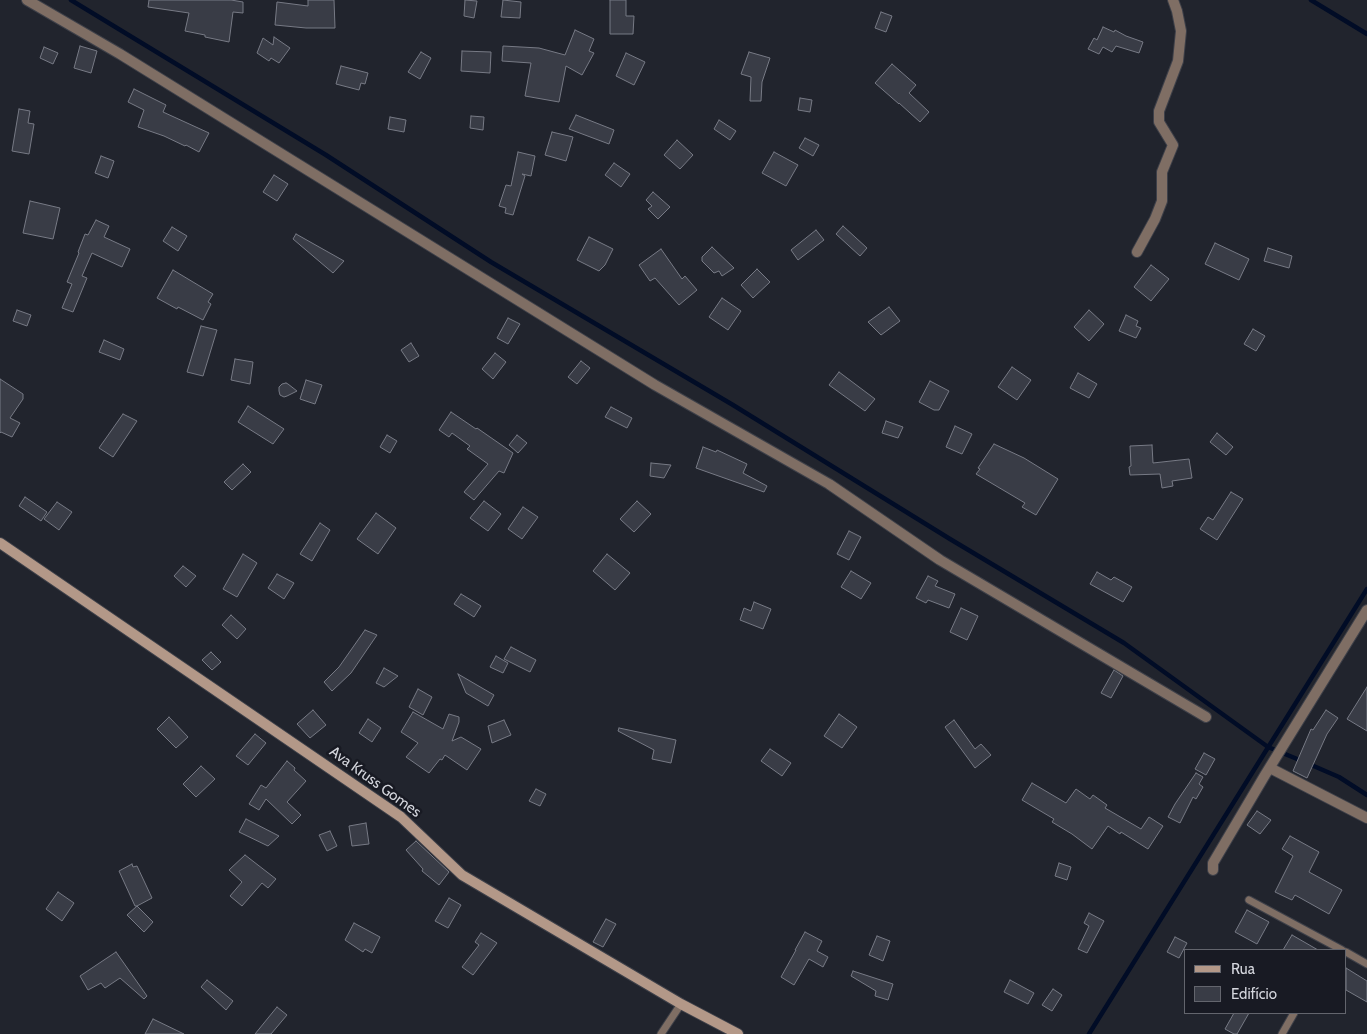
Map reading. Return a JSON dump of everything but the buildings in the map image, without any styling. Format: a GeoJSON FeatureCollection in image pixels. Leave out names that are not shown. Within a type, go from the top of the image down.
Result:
{"type":"FeatureCollection","features":[{"type":"Feature","properties":{"kind":"street"},"geometry":{"type":"LineString","coordinates":[[27,0],[120,54],[656,385],[830,484],[940,560],[1206,716]]}},
{"type":"Feature","properties":{"kind":"street"},"geometry":{"type":"LineString","coordinates":[[1137,252],[1162,201],[1162,172],[1173,145],[1159,122],[1159,112],[1178,61],[1181,31],[1177,11],[1172,0]]}},
{"type":"Feature","properties":{"kind":"street","name":"Ava Kruss Gomes"},"geometry":{"type":"LineString","coordinates":[[0,543],[401,816],[462,874],[681,1004],[738,1034]]}},
{"type":"Feature","properties":{"kind":"street"},"geometry":{"type":"LineString","coordinates":[[1213,870],[1213,863],[1265,775],[1367,610]]}},
{"type":"Feature","properties":{"kind":"street"},"geometry":{"type":"LineString","coordinates":[[1270,768],[1367,818]]}},
{"type":"Feature","properties":{"kind":"lane"},"geometry":{"type":"LineString","coordinates":[[1249,900],[1330,948]]}},
{"type":"Feature","properties":{"kind":"lane"},"geometry":{"type":"LineString","coordinates":[[1347,953],[1367,964]]}},
{"type":"Feature","properties":{"kind":"lane"},"geometry":{"type":"LineString","coordinates":[[661,1034],[681,1004]]}},
{"type":"Feature","properties":{"kind":"lane"},"geometry":{"type":"LineString","coordinates":[[1282,1034],[1293,1014]]}},
{"type":"Feature","properties":{"kind":"waterway"},"geometry":{"type":"LineString","coordinates":[[71,0],[326,155],[491,262],[733,405],[950,539],[1124,643],[1268,747],[1302,761]]}},
{"type":"Feature","properties":{"kind":"waterway"},"geometry":{"type":"LineString","coordinates":[[1311,0],[1367,34]]}},
{"type":"Feature","properties":{"kind":"waterway"},"geometry":{"type":"LineString","coordinates":[[1089,1034],[1367,589]]}},
{"type":"Feature","properties":{"kind":"waterway"},"geometry":{"type":"LineString","coordinates":[[1309,764],[1339,777],[1367,795]]}}]}
